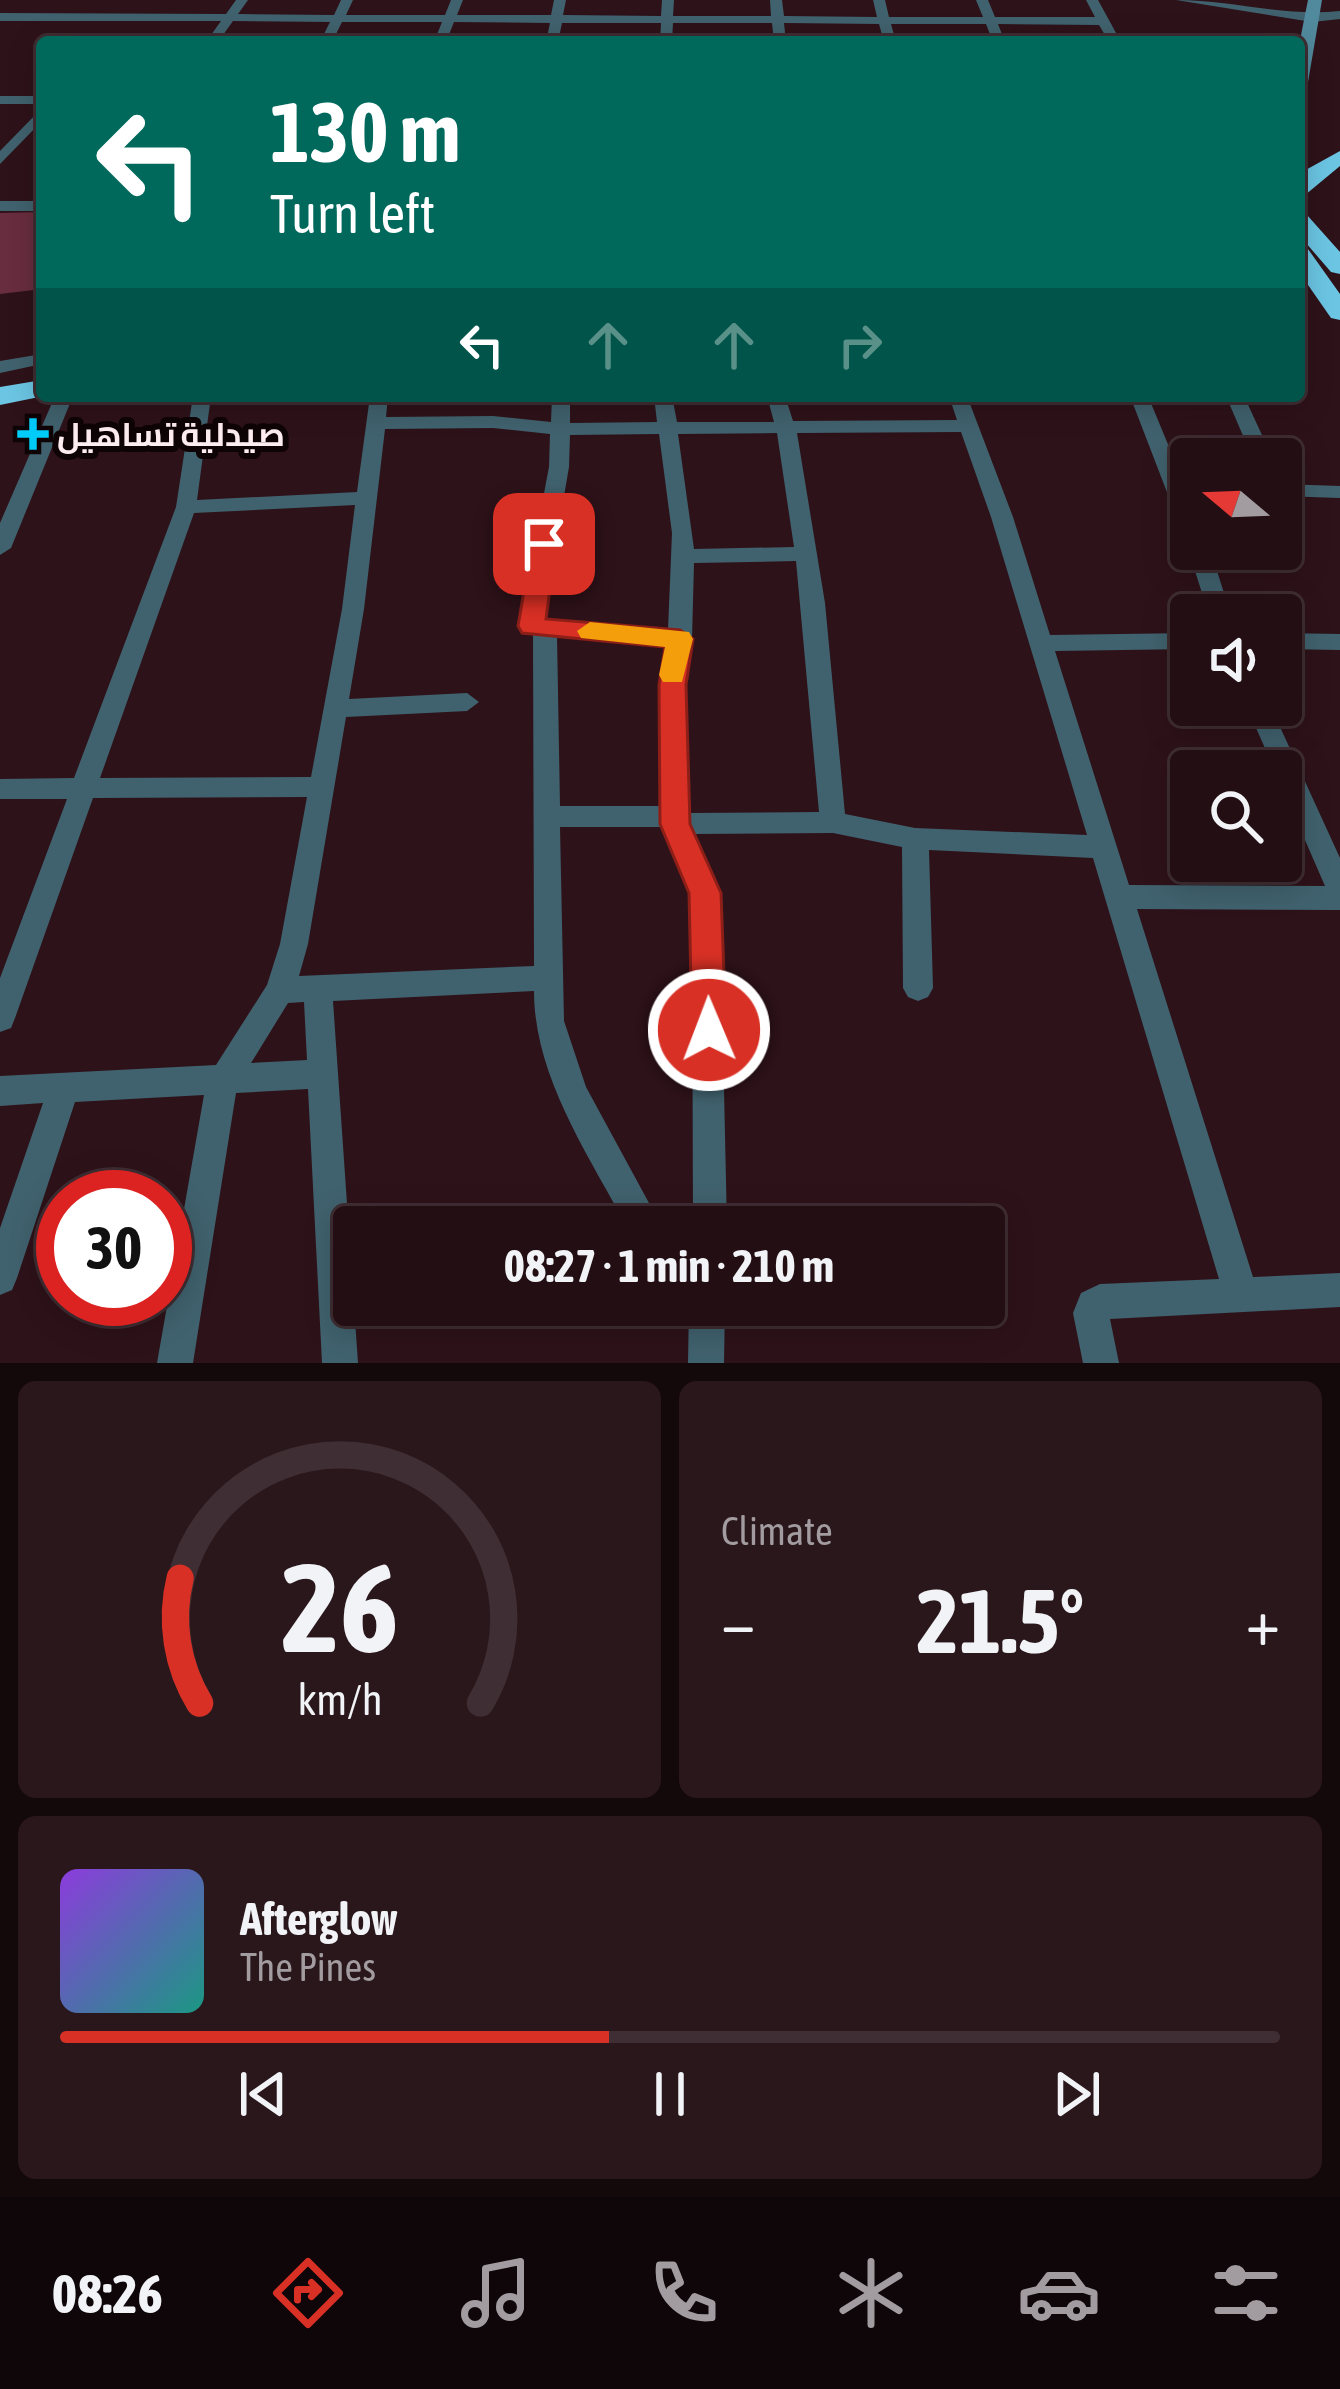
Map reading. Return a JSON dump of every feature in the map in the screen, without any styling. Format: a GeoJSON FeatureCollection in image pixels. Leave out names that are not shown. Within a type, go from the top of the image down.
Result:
{"type":"FeatureCollection","features":[{"type":"Feature","properties":{"kind":"highway"},"geometry":{"type":"LineString","coordinates":[[1305,160],[1340,157]]}},
{"type":"Feature","properties":{"kind":"highway"},"geometry":{"type":"LineString","coordinates":[[1305,184],[1340,157]]}},
{"type":"Feature","properties":{"kind":"highway"},"geometry":{"type":"LineString","coordinates":[[1305,227],[1340,267]]}},
{"type":"Feature","properties":{"kind":"highway"},"geometry":{"type":"LineString","coordinates":[[1305,262],[1340,312]]}},
{"type":"Feature","properties":{"kind":"highway"},"geometry":{"type":"LineString","coordinates":[[0,396],[36,389]]}},
{"type":"Feature","properties":{"kind":"street"},"geometry":{"type":"LineString","coordinates":[[2,19],[22,0]]}},
{"type":"Feature","properties":{"kind":"street"},"geometry":{"type":"LineString","coordinates":[[114,29],[139,0]]}},
{"type":"Feature","properties":{"kind":"street"},"geometry":{"type":"LineString","coordinates":[[216,36],[242,0]]}},
{"type":"Feature","properties":{"kind":"street"},"geometry":{"type":"LineString","coordinates":[[329,36],[347,0]]}},
{"type":"Feature","properties":{"kind":"street"},"geometry":{"type":"LineString","coordinates":[[442,36],[457,0]]}},
{"type":"Feature","properties":{"kind":"street"},"geometry":{"type":"LineString","coordinates":[[553,36],[560,0]]}},
{"type":"Feature","properties":{"kind":"street"},"geometry":{"type":"LineString","coordinates":[[666,36],[668,0]]}},
{"type":"Feature","properties":{"kind":"street"},"geometry":{"type":"LineString","coordinates":[[776,0],[779,36]]}},
{"type":"Feature","properties":{"kind":"street"},"geometry":{"type":"LineString","coordinates":[[879,0],[888,36]]}},
{"type":"Feature","properties":{"kind":"street"},"geometry":{"type":"LineString","coordinates":[[982,0],[996,36]]}},
{"type":"Feature","properties":{"kind":"street"},"geometry":{"type":"LineString","coordinates":[[1092,0],[1112,36]]}},
{"type":"Feature","properties":{"kind":"street"},"geometry":{"type":"LineString","coordinates":[[1182,0],[1340,15]]}},
{"type":"Feature","properties":{"kind":"street"},"geometry":{"type":"LineString","coordinates":[[1313,15],[1336,32]]}},
{"type":"Feature","properties":{"kind":"street"},"geometry":{"type":"LineString","coordinates":[[1305,57],[1313,15]]}},
{"type":"Feature","properties":{"kind":"street"},"geometry":{"type":"LineString","coordinates":[[2,19],[1104,21]]}},
{"type":"Feature","properties":{"kind":"street"},"geometry":{"type":"LineString","coordinates":[[0,100],[36,100]]}},
{"type":"Feature","properties":{"kind":"street"},"geometry":{"type":"LineString","coordinates":[[0,160],[36,119]]}},
{"type":"Feature","properties":{"kind":"street"},"geometry":{"type":"LineString","coordinates":[[0,206],[36,206]]}},
{"type":"Feature","properties":{"kind":"street"},"geometry":{"type":"LineString","coordinates":[[0,367],[36,360]]}},
{"type":"Feature","properties":{"kind":"street"},"geometry":{"type":"LineString","coordinates":[[2,538],[61,402]]}},
{"type":"Feature","properties":{"kind":"street"},"geometry":{"type":"LineString","coordinates":[[0,1018],[185,507],[201,402]]}},
{"type":"Feature","properties":{"kind":"street"},"geometry":{"type":"LineString","coordinates":[[176,1363],[222,1083],[280,990],[294,944],[338,708],[378,402]]}},
{"type":"Feature","properties":{"kind":"street"},"geometry":{"type":"LineString","coordinates":[[561,402],[559,467],[531,626],[680,639]]}},
{"type":"Feature","properties":{"kind":"street"},"geometry":{"type":"LineString","coordinates":[[662,402],[683,556],[680,639],[672,685],[674,820],[700,876],[706,904],[710,1206]]}},
{"type":"Feature","properties":{"kind":"street"},"geometry":{"type":"LineString","coordinates":[[778,402],[822,664],[833,822]]}},
{"type":"Feature","properties":{"kind":"street"},"geometry":{"type":"LineString","coordinates":[[960,402],[1241,1293]]}},
{"type":"Feature","properties":{"kind":"street"},"geometry":{"type":"LineString","coordinates":[[1142,402],[1170,457]]}},
{"type":"Feature","properties":{"kind":"street"},"geometry":{"type":"LineString","coordinates":[[1238,402],[1254,438]]}},
{"type":"Feature","properties":{"kind":"street"},"geometry":{"type":"LineString","coordinates":[[375,423],[506,422],[560,429],[969,426]]}},
{"type":"Feature","properties":{"kind":"street"},"geometry":{"type":"LineString","coordinates":[[1302,491],[1340,492]]}},
{"type":"Feature","properties":{"kind":"street"},"geometry":{"type":"LineString","coordinates":[[185,507],[367,498]]}},
{"type":"Feature","properties":{"kind":"street"},"geometry":{"type":"LineString","coordinates":[[683,556],[806,554]]}},
{"type":"Feature","properties":{"kind":"street"},"geometry":{"type":"LineString","coordinates":[[545,627],[546,978],[552,1038],[564,1074],[634,1206]]}},
{"type":"Feature","properties":{"kind":"street"},"geometry":{"type":"LineString","coordinates":[[1039,643],[1170,641]]}},
{"type":"Feature","properties":{"kind":"street"},"geometry":{"type":"LineString","coordinates":[[1302,641],[1340,642]]}},
{"type":"Feature","properties":{"kind":"street"},"geometry":{"type":"LineString","coordinates":[[338,708],[467,702]]}},
{"type":"Feature","properties":{"kind":"street"},"geometry":{"type":"LineString","coordinates":[[1267,726],[1340,888]]}},
{"type":"Feature","properties":{"kind":"street"},"geometry":{"type":"LineString","coordinates":[[0,789],[324,787]]}},
{"type":"Feature","properties":{"kind":"street"},"geometry":{"type":"LineString","coordinates":[[545,817],[833,822],[915,839],[1102,847]]}},
{"type":"Feature","properties":{"kind":"street"},"geometry":{"type":"LineString","coordinates":[[915,839],[918,988]]}},
{"type":"Feature","properties":{"kind":"street"},"geometry":{"type":"LineString","coordinates":[[1117,897],[1340,898]]}},
{"type":"Feature","properties":{"kind":"street"},"geometry":{"type":"LineString","coordinates":[[280,990],[546,978]]}},
{"type":"Feature","properties":{"kind":"street"},"geometry":{"type":"LineString","coordinates":[[318,990],[340,1363]]}},
{"type":"Feature","properties":{"kind":"street"},"geometry":{"type":"LineString","coordinates":[[0,1091],[222,1083],[322,1074]]}},
{"type":"Feature","properties":{"kind":"street"},"geometry":{"type":"LineString","coordinates":[[0,1278],[63,1091]]}},
{"type":"Feature","properties":{"kind":"street"},"geometry":{"type":"LineString","coordinates":[[1101,1363],[1093,1305],[1340,1290]]}},
{"type":"Feature","properties":{"kind":"shaded area"},"geometry":{"type":"Polygon","coordinates":[[[36,212],[36,290],[0,294],[0,213],[36,212]]]}},
{"type":"Feature","properties":{"kind":"slow traffic"},"geometry":{"type":"LineString","coordinates":[[590,631],[680,639],[673,675]]}},
{"type":"Feature","properties":{"kind":"place","name":"صيدلية تساهيل"},"geometry":{"type":"Point","coordinates":[33,434]}},
{"type":"Feature","properties":{"kind":"route"},"geometry":{"type":"LineString","coordinates":[[544,544],[531,626],[680,639],[672,685],[675,824],[705,893],[709,1030]]}}]}
